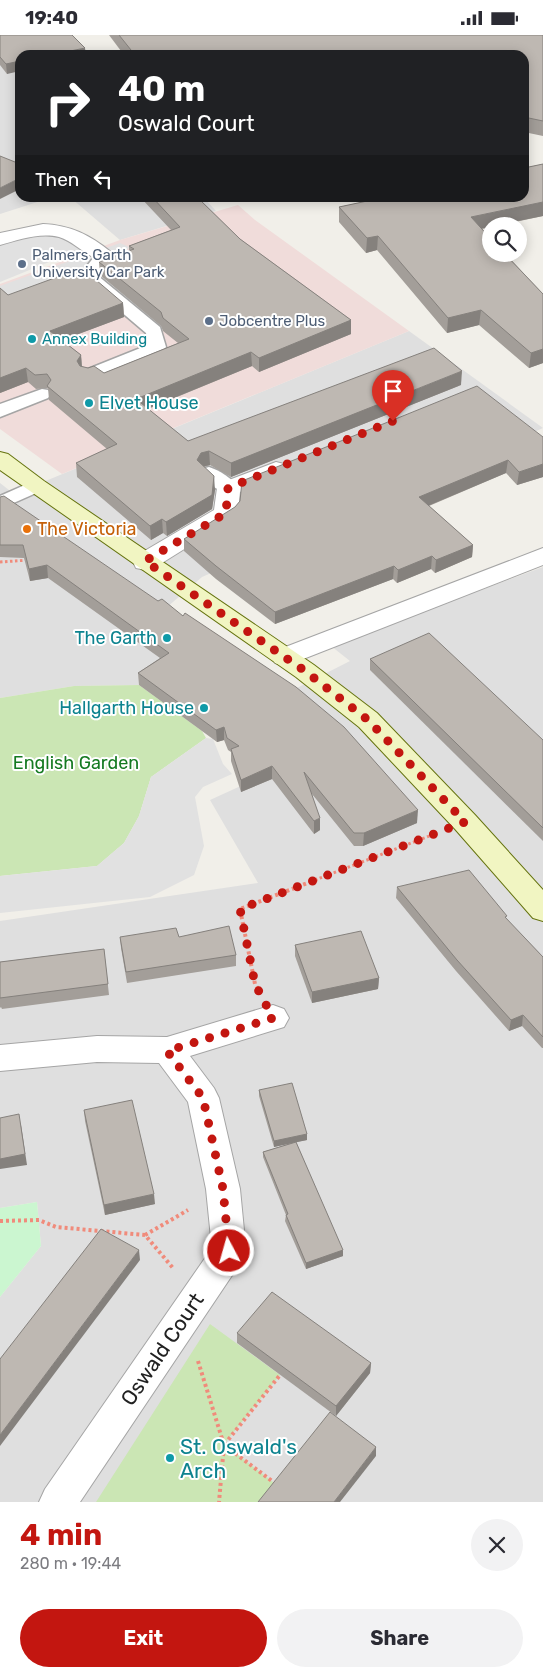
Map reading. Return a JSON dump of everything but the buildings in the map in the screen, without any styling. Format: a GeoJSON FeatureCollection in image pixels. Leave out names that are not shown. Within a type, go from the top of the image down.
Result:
{"type":"FeatureCollection","features":[{"type":"Feature","properties":{"kind":"street"},"geometry":{"type":"LineString","coordinates":[[0,239],[46,229],[70,233],[91,245],[104,256]]}},
{"type":"Feature","properties":{"kind":"street"},"geometry":{"type":"LineString","coordinates":[[0,459],[36,486],[284,657],[368,720],[465,822],[543,910]]}},
{"type":"Feature","properties":{"kind":"street"},"geometry":{"type":"LineString","coordinates":[[145,561],[226,513],[228,488],[292,462]]}},
{"type":"Feature","properties":{"kind":"street"},"geometry":{"type":"LineString","coordinates":[[284,657],[543,556]]}},
{"type":"Feature","properties":{"kind":"street"},"geometry":{"type":"LineString","coordinates":[[0,1058],[96,1049],[167,1051],[273,1018]]}},
{"type":"Feature","properties":{"kind":"street","name":"Oswald Court"},"geometry":{"type":"LineString","coordinates":[[58,1502],[229,1251],[223,1189],[203,1098],[167,1051]]}},
{"type":"Feature","properties":{"kind":"lane"},"geometry":{"type":"LineString","coordinates":[[89,375],[156,347],[154,331],[87,276],[104,256]]}},
{"type":"Feature","properties":{"kind":"lane"},"geometry":{"type":"LineString","coordinates":[[0,411],[42,394]]}},
{"type":"Feature","properties":{"kind":"lane"},"geometry":{"type":"LineString","coordinates":[[209,473],[228,488]]}},
{"type":"Feature","properties":{"kind":"lane"},"geometry":{"type":"LineString","coordinates":[[0,503],[36,486]]}},
{"type":"Feature","properties":{"kind":"path"},"geometry":{"type":"LineString","coordinates":[[0,562],[35,559]]}},
{"type":"Feature","properties":{"kind":"path"},"geometry":{"type":"LineString","coordinates":[[273,1018],[255,984],[240,909],[465,822]]}},
{"type":"Feature","properties":{"kind":"path"},"geometry":{"type":"LineString","coordinates":[[0,1221],[39,1220],[56,1227],[145,1235],[223,1189]]}},
{"type":"Feature","properties":{"kind":"path"},"geometry":{"type":"LineString","coordinates":[[145,1235],[189,1309],[224,1445],[219,1502]]}},
{"type":"Feature","properties":{"kind":"path"},"geometry":{"type":"LineString","coordinates":[[224,1445],[280,1375]]}},
{"type":"Feature","properties":{"kind":"path"},"geometry":{"type":"LineString","coordinates":[[224,1445],[278,1486]]}},
{"type":"Feature","properties":{"kind":"shaded area"},"geometry":{"type":"Polygon","coordinates":[[[0,35],[15,50],[15,202],[38,202],[0,214],[0,35]]]}},
{"type":"Feature","properties":{"kind":"shaded area"},"geometry":{"type":"Polygon","coordinates":[[[76,202],[208,202],[216,211],[120,240],[76,202]]]}},
{"type":"Feature","properties":{"kind":"shaded area"},"geometry":{"type":"Polygon","coordinates":[[[238,205],[255,220],[409,331],[62,474],[0,429],[0,284],[120,240],[238,205]]]}},
{"type":"Feature","properties":{"kind":"shaded area","name":"Palmers Garth University Car Park"},"geometry":{"type":"Polygon","coordinates":[[[46,228],[91,245],[0,282],[0,246],[46,228]]]}},
{"type":"Feature","properties":{"kind":"shaded area"},"geometry":{"type":"Polygon","coordinates":[[[120,243],[129,247],[115,267],[181,322],[151,335],[82,279],[0,308],[0,286],[120,243]]]}},
{"type":"Feature","properties":{"kind":"shaded area"},"geometry":{"type":"Polygon","coordinates":[[[409,331],[543,428],[202,577],[159,614],[206,642],[139,685],[74,686],[0,698],[0,483],[14,494],[409,331]]]}},
{"type":"Feature","properties":{"kind":"shaded area"},"geometry":{"type":"Polygon","coordinates":[[[543,567],[543,1502],[0,1502],[0,1297],[41,1246],[37,1202],[0,1208],[0,921],[258,883],[210,800],[271,772],[291,691],[350,661],[331,646],[543,567]]]}},
{"type":"Feature","properties":{"kind":"shaded area"},"geometry":{"type":"Polygon","coordinates":[[[206,738],[213,739],[223,764],[232,774],[203,787],[195,797],[204,846],[194,875],[150,897],[0,913],[0,876],[97,866],[124,843],[139,816],[151,777],[206,738]]]}},
{"type":"Feature","properties":{"kind":"green space","name":"English Garden"},"geometry":{"type":"Polygon","coordinates":[[[139,685],[202,731],[206,738],[151,777],[139,816],[124,843],[97,866],[0,876],[0,698],[74,686],[139,685]]]}},
{"type":"Feature","properties":{"kind":"green space"},"geometry":{"type":"Polygon","coordinates":[[[37,1202],[41,1246],[0,1297],[0,1208],[37,1202]]]}},
{"type":"Feature","properties":{"kind":"green space"},"geometry":{"type":"Polygon","coordinates":[[[210,1324],[280,1375],[224,1444],[278,1486],[265,1502],[96,1502],[210,1324]]]}},
{"type":"Feature","properties":{"kind":"place","name":"Palmers Garth University Car Park"},"geometry":{"type":"Point","coordinates":[22,264]}},
{"type":"Feature","properties":{"kind":"place","name":"Jobcentre Plus"},"geometry":{"type":"Point","coordinates":[209,321]}},
{"type":"Feature","properties":{"kind":"place","name":"Annex Building"},"geometry":{"type":"Point","coordinates":[32,339]}},
{"type":"Feature","properties":{"kind":"place","name":"Elvet House"},"geometry":{"type":"Point","coordinates":[89,403]}},
{"type":"Feature","properties":{"kind":"place","name":"The Victoria"},"geometry":{"type":"Point","coordinates":[27,529]}},
{"type":"Feature","properties":{"kind":"place","name":"The Garth"},"geometry":{"type":"Point","coordinates":[167,638]}},
{"type":"Feature","properties":{"kind":"place","name":"Hallgarth House"},"geometry":{"type":"Point","coordinates":[204,708]}},
{"type":"Feature","properties":{"kind":"place","name":"St. Oswald's Arch"},"geometry":{"type":"Point","coordinates":[170,1458]}},
{"type":"Feature","properties":{"kind":"route"},"geometry":{"type":"LineString","coordinates":[[229,1251],[223,1189],[203,1098],[167,1051],[273,1018],[255,984],[240,909],[465,822],[368,720],[305,671],[145,561],[226,513],[228,488],[393,421]]}}]}
